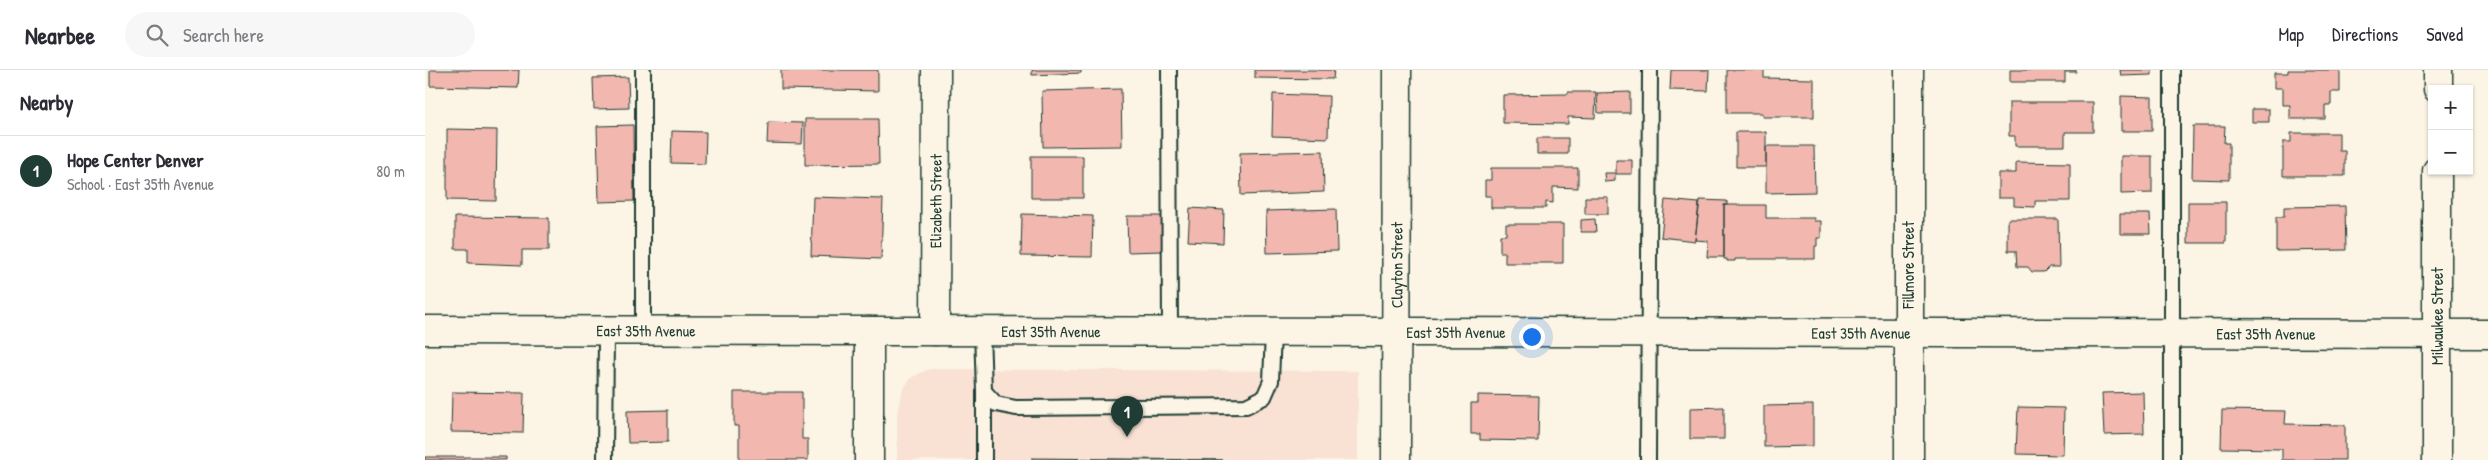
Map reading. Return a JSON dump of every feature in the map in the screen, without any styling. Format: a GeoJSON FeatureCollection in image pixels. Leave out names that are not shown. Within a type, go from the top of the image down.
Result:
{"type":"FeatureCollection","features":[{"type":"Feature","properties":{"kind":"street","name":"Elizabeth Street"},"geometry":{"type":"LineString","coordinates":[[935,70],[935,331]]}},
{"type":"Feature","properties":{"kind":"street","name":"Clayton Street"},"geometry":{"type":"LineString","coordinates":[[1396,460],[1397,70]]}},
{"type":"Feature","properties":{"kind":"street","name":"Fillmore Street"},"geometry":{"type":"LineString","coordinates":[[1909,70],[1909,460]]}},
{"type":"Feature","properties":{"kind":"street"},"geometry":{"type":"LineString","coordinates":[[2438,70],[2438,85]]}},
{"type":"Feature","properties":{"kind":"street","name":"Milwaukee Street"},"geometry":{"type":"LineString","coordinates":[[2437,175],[2437,460]]}},
{"type":"Feature","properties":{"kind":"street","name":"East 35th Avenue"},"geometry":{"type":"LineString","coordinates":[[425,330],[2488,334]]}},
{"type":"Feature","properties":{"kind":"street"},"geometry":{"type":"LineString","coordinates":[[869,331],[869,460]]}},
{"type":"Feature","properties":{"kind":"lane"},"geometry":{"type":"LineString","coordinates":[[643,70],[643,331]]}},
{"type":"Feature","properties":{"kind":"lane"},"geometry":{"type":"LineString","coordinates":[[1169,70],[1170,332]]}},
{"type":"Feature","properties":{"kind":"lane"},"geometry":{"type":"LineString","coordinates":[[1648,460],[1649,70]]}},
{"type":"Feature","properties":{"kind":"lane"},"geometry":{"type":"LineString","coordinates":[[2172,70],[2172,460]]}},
{"type":"Feature","properties":{"kind":"lane"},"geometry":{"type":"LineString","coordinates":[[605,460],[606,331]]}},
{"type":"Feature","properties":{"kind":"lane"},"geometry":{"type":"LineString","coordinates":[[982,331],[984,460]]}},
{"type":"Feature","properties":{"kind":"lane"},"geometry":{"type":"LineString","coordinates":[[984,391],[996,404],[1016,408],[1246,406],[1265,397],[1271,381],[1273,332]]}},
{"type":"Feature","properties":{"kind":"shaded area"},"geometry":{"type":"Polygon","coordinates":[[[929,369],[1358,371],[1358,460],[897,460],[897,414],[903,389],[912,377],[929,369]]]}},
{"type":"Feature","properties":{"kind":"building"},"geometry":{"type":"Polygon","coordinates":[[[430,70],[519,70],[518,88],[430,86],[430,70]]]}},
{"type":"Feature","properties":{"kind":"building"},"geometry":{"type":"Polygon","coordinates":[[[781,70],[878,70],[878,91],[781,89],[781,70]]]}},
{"type":"Feature","properties":{"kind":"building"},"geometry":{"type":"Polygon","coordinates":[[[1032,70],[1081,70],[1081,73],[1032,75],[1032,70]]]}},
{"type":"Feature","properties":{"kind":"building"},"geometry":{"type":"Polygon","coordinates":[[[1255,70],[1334,70],[1333,79],[1255,78],[1255,70]]]}},
{"type":"Feature","properties":{"kind":"building"},"geometry":{"type":"Polygon","coordinates":[[[1671,70],[1709,70],[1708,91],[1670,90],[1671,70]]]}},
{"type":"Feature","properties":{"kind":"building"},"geometry":{"type":"Polygon","coordinates":[[[1727,70],[1764,70],[1764,78],[1814,79],[1814,117],[1762,117],[1762,113],[1727,113],[1727,70]]]}},
{"type":"Feature","properties":{"kind":"building"},"geometry":{"type":"Polygon","coordinates":[[[2010,70],[2076,70],[2076,72],[2065,72],[2065,82],[2010,82],[2010,70]]]}},
{"type":"Feature","properties":{"kind":"building"},"geometry":{"type":"Polygon","coordinates":[[[2120,70],[2152,70],[2152,75],[2121,76],[2120,70]]]}},
{"type":"Feature","properties":{"kind":"building"},"geometry":{"type":"Polygon","coordinates":[[[2288,70],[2340,70],[2340,92],[2331,92],[2331,105],[2325,105],[2325,119],[2290,119],[2290,105],[2283,105],[2283,88],[2274,88],[2274,73],[2288,73],[2288,70]]]}},
{"type":"Feature","properties":{"kind":"building"},"geometry":{"type":"Polygon","coordinates":[[[628,77],[629,108],[594,109],[593,78],[628,77]]]}},
{"type":"Feature","properties":{"kind":"building"},"geometry":{"type":"Polygon","coordinates":[[[1121,89],[1122,146],[1043,147],[1042,91],[1121,89]]]}},
{"type":"Feature","properties":{"kind":"building"},"geometry":{"type":"Polygon","coordinates":[[[1568,92],[1596,92],[1595,118],[1568,117],[1568,124],[1503,123],[1503,95],[1568,94],[1568,92]]]}},
{"type":"Feature","properties":{"kind":"building"},"geometry":{"type":"Polygon","coordinates":[[[1630,92],[1630,113],[1598,113],[1597,93],[1630,92]]]}},
{"type":"Feature","properties":{"kind":"building"},"geometry":{"type":"Polygon","coordinates":[[[1273,94],[1329,96],[1328,138],[1272,136],[1273,94]]]}},
{"type":"Feature","properties":{"kind":"building"},"geometry":{"type":"Polygon","coordinates":[[[2121,96],[2152,97],[2152,131],[2121,131],[2121,96]]]}},
{"type":"Feature","properties":{"kind":"building"},"geometry":{"type":"Polygon","coordinates":[[[2009,102],[2093,102],[2093,132],[2065,132],[2065,146],[2015,146],[2015,136],[2009,136],[2009,102]]]}},
{"type":"Feature","properties":{"kind":"building"},"geometry":{"type":"Polygon","coordinates":[[[2252,109],[2269,109],[2269,122],[2252,122],[2252,109]]]}},
{"type":"Feature","properties":{"kind":"building"},"geometry":{"type":"Polygon","coordinates":[[[805,119],[878,119],[879,164],[805,165],[805,119]]]}},
{"type":"Feature","properties":{"kind":"building"},"geometry":{"type":"Polygon","coordinates":[[[768,122],[803,123],[802,144],[767,143],[768,122]]]}},
{"type":"Feature","properties":{"kind":"building"},"geometry":{"type":"Polygon","coordinates":[[[633,125],[634,201],[599,202],[597,126],[633,125]]]}},
{"type":"Feature","properties":{"kind":"building"},"geometry":{"type":"Polygon","coordinates":[[[2193,126],[2225,126],[2224,143],[2229,143],[2229,180],[2192,179],[2193,126]]]}},
{"type":"Feature","properties":{"kind":"building"},"geometry":{"type":"Polygon","coordinates":[[[447,129],[497,130],[496,201],[447,200],[447,129]]]}},
{"type":"Feature","properties":{"kind":"building"},"geometry":{"type":"Polygon","coordinates":[[[672,131],[706,132],[705,164],[671,163],[672,131]]]}},
{"type":"Feature","properties":{"kind":"building"},"geometry":{"type":"Polygon","coordinates":[[[1736,132],[1766,132],[1766,167],[1736,167],[1736,132]]]}},
{"type":"Feature","properties":{"kind":"building"},"geometry":{"type":"Polygon","coordinates":[[[2291,133],[2339,133],[2339,151],[2345,151],[2345,176],[2283,176],[2283,142],[2291,142],[2291,133]]]}},
{"type":"Feature","properties":{"kind":"building"},"geometry":{"type":"Polygon","coordinates":[[[1537,138],[1568,138],[1568,154],[1537,154],[1537,138]]]}},
{"type":"Feature","properties":{"kind":"building"},"geometry":{"type":"Polygon","coordinates":[[[1766,146],[1814,146],[1815,192],[1766,193],[1766,146]]]}},
{"type":"Feature","properties":{"kind":"building"},"geometry":{"type":"Polygon","coordinates":[[[1323,151],[1324,192],[1241,195],[1240,153],[1323,151]]]}},
{"type":"Feature","properties":{"kind":"building"},"geometry":{"type":"Polygon","coordinates":[[[1031,156],[1083,156],[1083,198],[1031,198],[1031,156]]]}},
{"type":"Feature","properties":{"kind":"building"},"geometry":{"type":"Polygon","coordinates":[[[2121,156],[2152,156],[2152,193],[2121,194],[2121,156]]]}},
{"type":"Feature","properties":{"kind":"building"},"geometry":{"type":"Polygon","coordinates":[[[1616,160],[1632,160],[1632,174],[1616,174],[1616,160]]]}},
{"type":"Feature","properties":{"kind":"building"},"geometry":{"type":"Polygon","coordinates":[[[2016,162],[2070,163],[2070,201],[2035,201],[2035,207],[2014,206],[2014,198],[1998,198],[1998,173],[2016,173],[2016,162]]]}},
{"type":"Feature","properties":{"kind":"building"},"geometry":{"type":"Polygon","coordinates":[[[1491,168],[1578,168],[1578,188],[1553,187],[1553,203],[1546,202],[1546,208],[1491,208],[1491,196],[1485,196],[1485,180],[1491,180],[1491,168]]]}},
{"type":"Feature","properties":{"kind":"building"},"geometry":{"type":"Polygon","coordinates":[[[1604,173],[1615,173],[1615,181],[1605,182],[1604,173]]]}},
{"type":"Feature","properties":{"kind":"building"},"geometry":{"type":"Polygon","coordinates":[[[813,197],[883,199],[881,259],[811,256],[813,197]]]}},
{"type":"Feature","properties":{"kind":"building"},"geometry":{"type":"Polygon","coordinates":[[[1585,197],[1608,197],[1608,214],[1585,214],[1585,197]]]}},
{"type":"Feature","properties":{"kind":"building"},"geometry":{"type":"Polygon","coordinates":[[[1665,200],[1699,203],[1695,241],[1661,237],[1665,200]]]}},
{"type":"Feature","properties":{"kind":"building"},"geometry":{"type":"Polygon","coordinates":[[[1700,200],[1727,201],[1727,205],[1724,205],[1724,257],[1707,257],[1708,241],[1695,240],[1700,200]]]}},
{"type":"Feature","properties":{"kind":"building"},"geometry":{"type":"Polygon","coordinates":[[[2188,202],[2226,202],[2226,243],[2188,243],[2188,202]]]}},
{"type":"Feature","properties":{"kind":"building"},"geometry":{"type":"Polygon","coordinates":[[[1724,205],[1766,205],[1766,218],[1814,218],[1814,221],[1821,221],[1821,238],[1817,238],[1815,259],[1735,259],[1735,261],[1727,261],[1727,259],[1724,259],[1724,205]]]}},
{"type":"Feature","properties":{"kind":"building"},"geometry":{"type":"Polygon","coordinates":[[[2345,206],[2346,250],[2276,251],[2276,217],[2284,217],[2284,207],[2345,206]]]}},
{"type":"Feature","properties":{"kind":"building"},"geometry":{"type":"Polygon","coordinates":[[[1190,208],[1224,210],[1223,243],[1188,241],[1190,208]]]}},
{"type":"Feature","properties":{"kind":"building"},"geometry":{"type":"Polygon","coordinates":[[[1336,209],[1337,251],[1267,253],[1266,211],[1336,209]]]}},
{"type":"Feature","properties":{"kind":"building"},"geometry":{"type":"Polygon","coordinates":[[[1022,214],[1093,216],[1092,257],[1021,256],[1022,214]]]}},
{"type":"Feature","properties":{"kind":"building"},"geometry":{"type":"Polygon","coordinates":[[[2120,214],[2150,214],[2151,234],[2120,234],[2120,214]]]}},
{"type":"Feature","properties":{"kind":"building"},"geometry":{"type":"Polygon","coordinates":[[[1127,216],[1162,216],[1162,251],[1128,252],[1127,216]]]}},
{"type":"Feature","properties":{"kind":"building"},"geometry":{"type":"Polygon","coordinates":[[[455,217],[549,218],[549,250],[522,250],[522,265],[468,263],[468,249],[455,249],[455,217]]]}},
{"type":"Feature","properties":{"kind":"building"},"geometry":{"type":"Polygon","coordinates":[[[1595,219],[1596,232],[1581,232],[1581,220],[1595,219]]]}},
{"type":"Feature","properties":{"kind":"building"},"geometry":{"type":"Polygon","coordinates":[[[2008,219],[2058,219],[2059,267],[2049,267],[2044,272],[2032,272],[2028,267],[2017,267],[2016,251],[2008,251],[2008,219]]]}},
{"type":"Feature","properties":{"kind":"building"},"geometry":{"type":"Polygon","coordinates":[[[1506,224],[1563,224],[1563,263],[1505,263],[1505,252],[1500,252],[1500,235],[1506,235],[1506,224]]]}},
{"type":"Feature","properties":{"kind":"building"},"geometry":{"type":"Polygon","coordinates":[[[452,392],[524,393],[523,433],[451,432],[452,392]]]}},
{"type":"Feature","properties":{"kind":"building"},"geometry":{"type":"Polygon","coordinates":[[[734,392],[802,392],[802,439],[808,439],[808,460],[739,460],[739,426],[734,426],[734,392]]]}},
{"type":"Feature","properties":{"kind":"building"},"geometry":{"type":"Polygon","coordinates":[[[2143,392],[2144,434],[2104,435],[2102,393],[2143,392]]]}},
{"type":"Feature","properties":{"kind":"building"},"geometry":{"type":"Polygon","coordinates":[[[1478,395],[1539,396],[1538,441],[1480,440],[1480,434],[1471,434],[1471,403],[1478,403],[1478,395]]]}},
{"type":"Feature","properties":{"kind":"building"},"geometry":{"type":"Polygon","coordinates":[[[1813,405],[1813,446],[1764,447],[1764,406],[1813,405]]]}},
{"type":"Feature","properties":{"kind":"building"},"geometry":{"type":"Polygon","coordinates":[[[1724,407],[1724,439],[1690,439],[1690,408],[1724,407]]]}},
{"type":"Feature","properties":{"kind":"building"},"geometry":{"type":"Polygon","coordinates":[[[2018,407],[2064,408],[2063,455],[2016,454],[2018,407]]]}},
{"type":"Feature","properties":{"kind":"building"},"geometry":{"type":"Polygon","coordinates":[[[668,410],[668,442],[628,443],[627,411],[668,410]]]}},
{"type":"Feature","properties":{"kind":"building"},"geometry":{"type":"Polygon","coordinates":[[[2222,410],[2286,411],[2285,424],[2345,425],[2345,460],[2282,460],[2282,449],[2221,448],[2222,410]]]}},
{"type":"Feature","properties":{"kind":"building"},"geometry":{"type":"Polygon","coordinates":[[[425,457],[506,457],[506,460],[425,460],[425,457]]]}},
{"type":"Feature","properties":{"kind":"building"},"geometry":{"type":"Polygon","coordinates":[[[1032,458],[1222,460],[1032,460],[1032,458]]]}},
{"type":"Feature","properties":{"kind":"place","name":"Hope Center Denver"},"geometry":{"type":"Point","coordinates":[1127,437]}}]}
